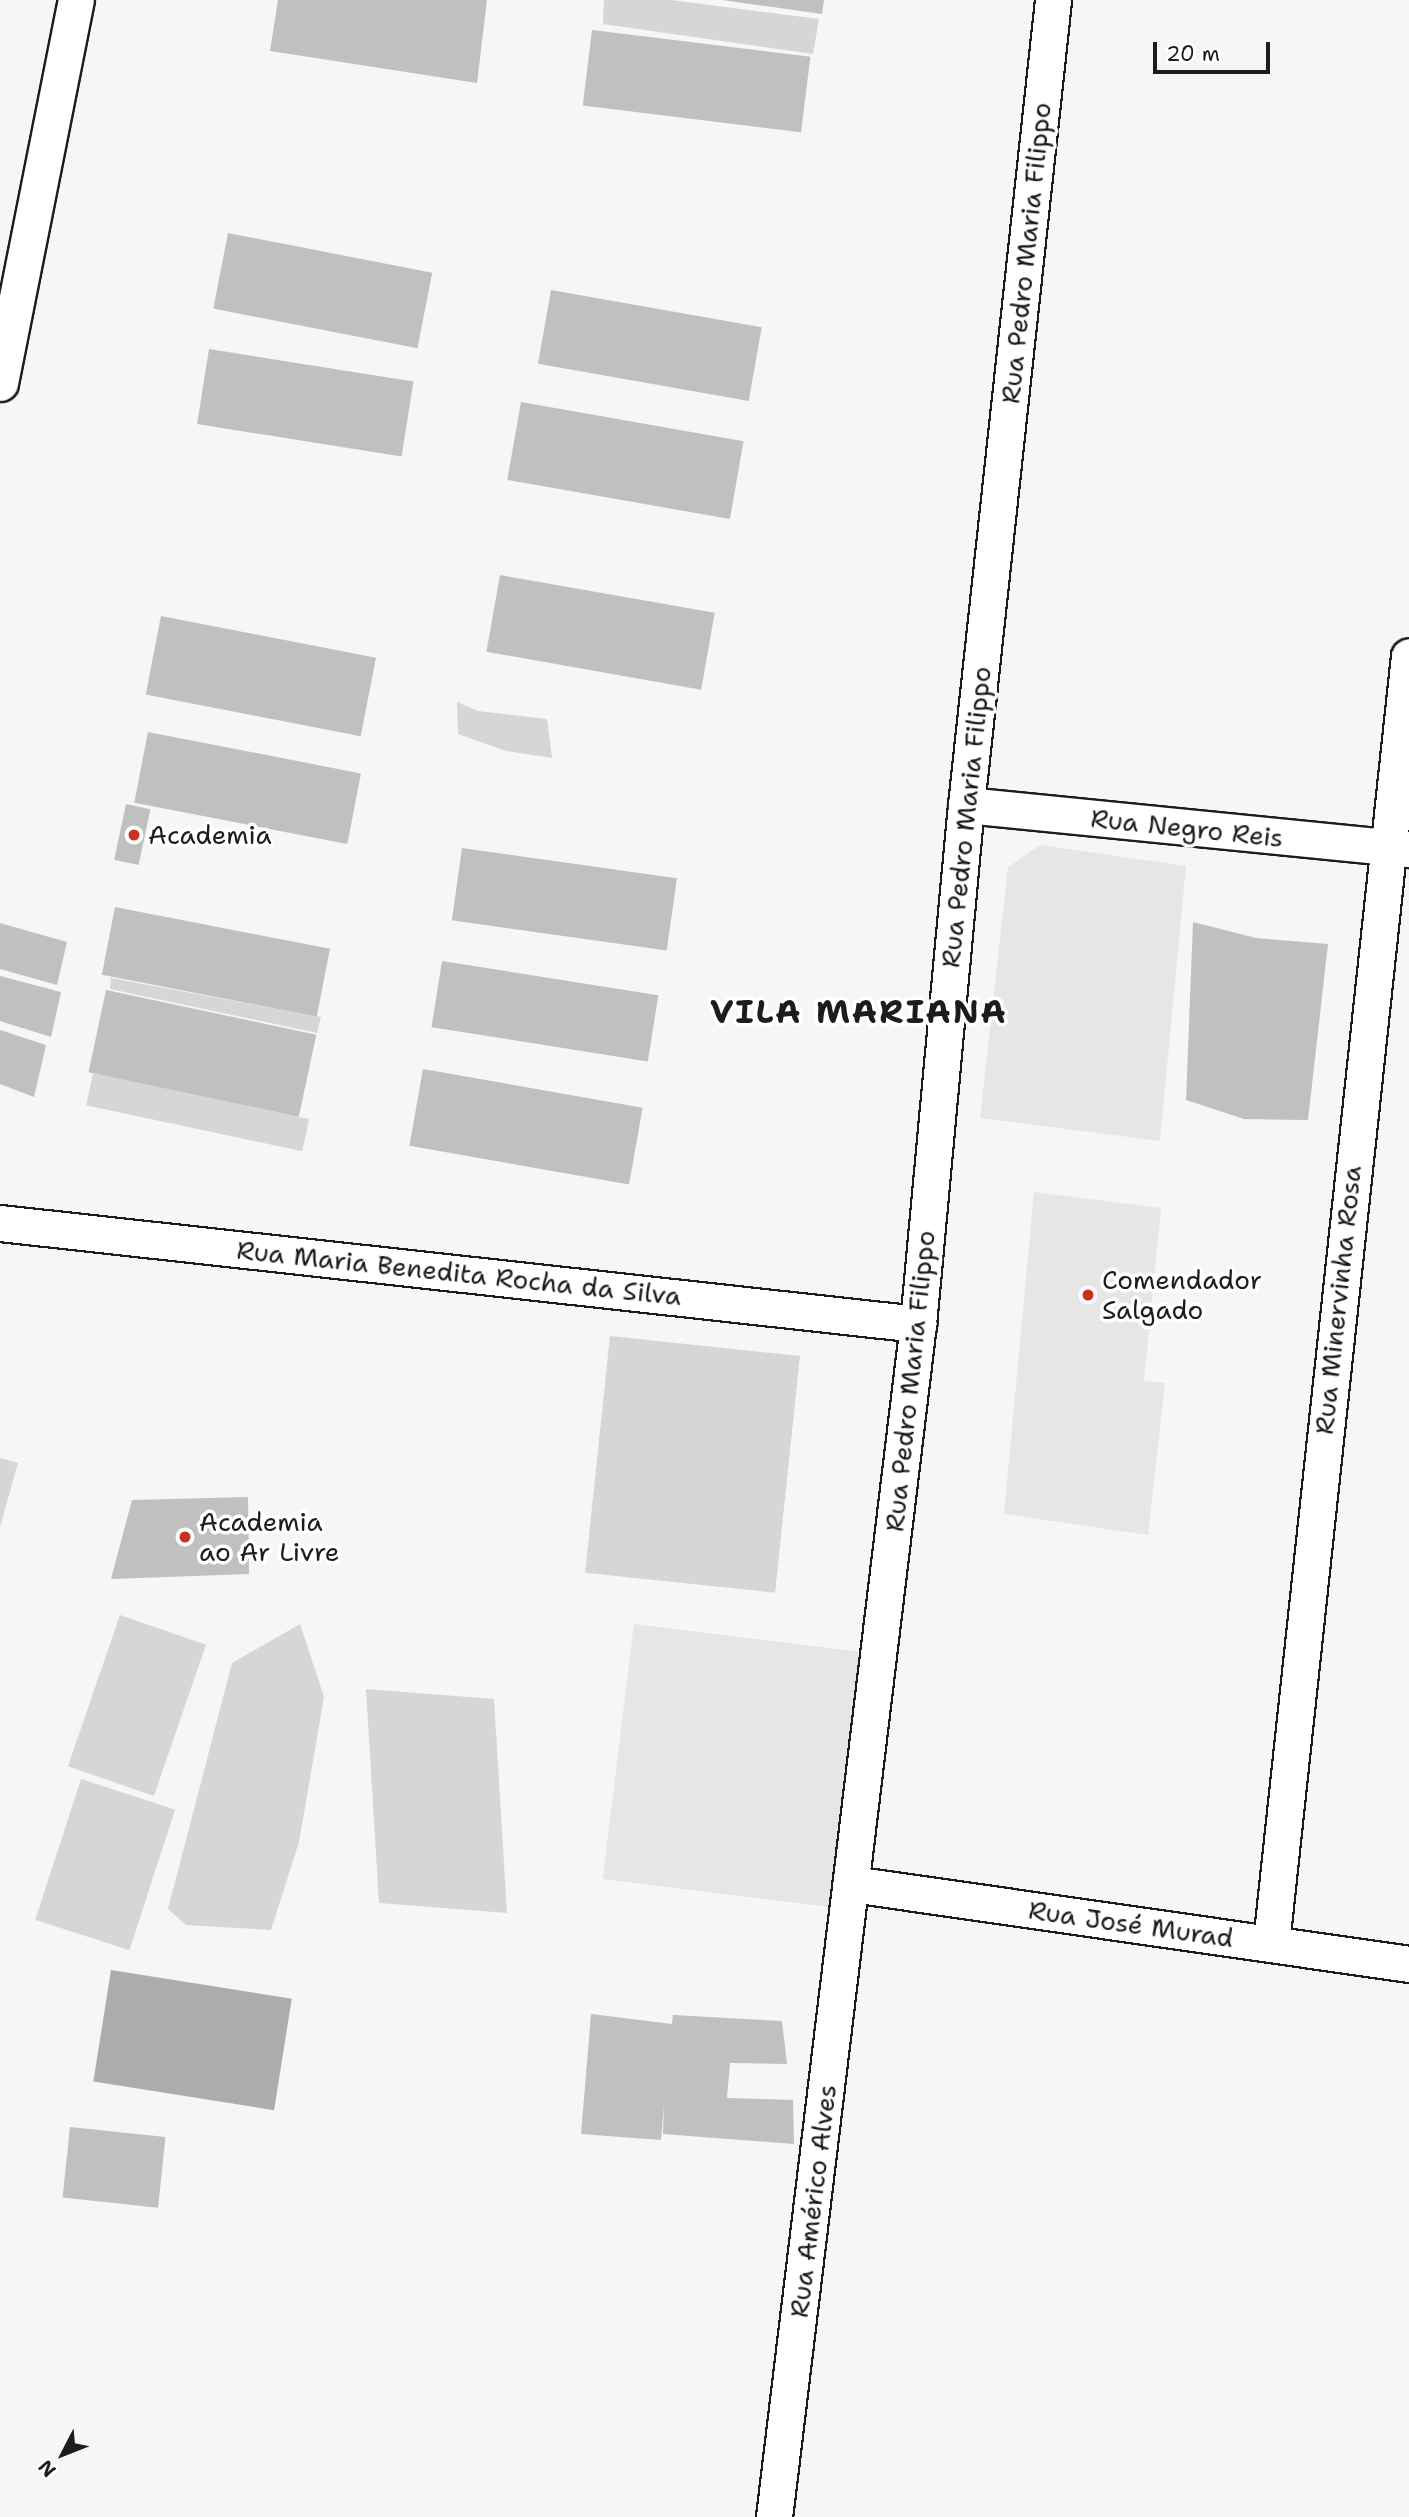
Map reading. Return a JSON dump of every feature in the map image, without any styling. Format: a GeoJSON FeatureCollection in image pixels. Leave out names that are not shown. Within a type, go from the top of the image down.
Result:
{"type":"FeatureCollection","features":[{"type":"Feature","properties":{"kind":"street"},"geometry":{"type":"LineString","coordinates":[[0,383],[76,0]]}},
{"type":"Feature","properties":{"kind":"street","name":"Rua Pedro Maria Filippo"},"geometry":{"type":"LineString","coordinates":[[852,1884],[918,1324],[966,805],[1053,0]]}},
{"type":"Feature","properties":{"kind":"street","name":"Rua Minervinha Rosa"},"geometry":{"type":"LineString","coordinates":[[1270,1943],[1397,848],[1409,656]]}},
{"type":"Feature","properties":{"kind":"street","name":"Rua Negro Reis"},"geometry":{"type":"LineString","coordinates":[[966,805],[1397,848]]}},
{"type":"Feature","properties":{"kind":"street","name":"Rua Maria Benedita Rocha da Silva"},"geometry":{"type":"LineString","coordinates":[[0,1223],[918,1324]]}},
{"type":"Feature","properties":{"kind":"street","name":"Rua José Murad"},"geometry":{"type":"LineString","coordinates":[[852,1884],[1409,1964]]}},
{"type":"Feature","properties":{"kind":"street","name":"Rua Américo Alves"},"geometry":{"type":"LineString","coordinates":[[774,2517],[852,1884]]}},
{"type":"Feature","properties":{"kind":"shaded area"},"geometry":{"type":"Polygon","coordinates":[[[604,0],[671,0],[819,19],[813,54],[603,24],[604,0]]]}},
{"type":"Feature","properties":{"kind":"shaded area"},"geometry":{"type":"Polygon","coordinates":[[[457,702],[478,711],[547,719],[552,758],[506,751],[458,734],[457,702]]]}},
{"type":"Feature","properties":{"kind":"shaded area"},"geometry":{"type":"Polygon","coordinates":[[[1040,845],[1186,866],[1160,1141],[980,1118],[1008,867],[1040,845]]]}},
{"type":"Feature","properties":{"kind":"shaded area"},"geometry":{"type":"Polygon","coordinates":[[[111,978],[321,1017],[317,1033],[110,989],[111,978]]]}},
{"type":"Feature","properties":{"kind":"shaded area"},"geometry":{"type":"Polygon","coordinates":[[[93,1073],[309,1119],[302,1151],[86,1105],[93,1073]]]}},
{"type":"Feature","properties":{"kind":"shaded area","name":"Comendador Salgado"},"geometry":{"type":"Polygon","coordinates":[[[1034,1192],[1161,1208],[1144,1381],[1165,1383],[1148,1535],[1004,1514],[1034,1192]]]}},
{"type":"Feature","properties":{"kind":"shaded area"},"geometry":{"type":"Polygon","coordinates":[[[610,1336],[800,1356],[775,1593],[585,1573],[610,1336]]]}},
{"type":"Feature","properties":{"kind":"shaded area"},"geometry":{"type":"Polygon","coordinates":[[[0,1458],[18,1463],[0,1527],[0,1458]]]}},
{"type":"Feature","properties":{"kind":"shaded area"},"geometry":{"type":"Polygon","coordinates":[[[120,1615],[206,1645],[154,1796],[68,1766],[120,1615]]]}},
{"type":"Feature","properties":{"kind":"shaded area"},"geometry":{"type":"Polygon","coordinates":[[[300,1624],[324,1697],[299,1842],[271,1930],[186,1925],[168,1909],[232,1663],[300,1624]]]}},
{"type":"Feature","properties":{"kind":"shaded area"},"geometry":{"type":"Polygon","coordinates":[[[634,1624],[861,1652],[830,1907],[603,1879],[634,1624]]]}},
{"type":"Feature","properties":{"kind":"shaded area"},"geometry":{"type":"Polygon","coordinates":[[[366,1689],[494,1699],[507,1913],[379,1903],[366,1689]]]}},
{"type":"Feature","properties":{"kind":"shaded area"},"geometry":{"type":"Polygon","coordinates":[[[81,1779],[175,1810],[129,1950],[35,1920],[81,1779]]]}},
{"type":"Feature","properties":{"kind":"shaded area"},"geometry":{"type":"Polygon","coordinates":[[[111,1970],[292,1999],[274,2110],[93,2082],[111,1970]]]}},
{"type":"Feature","properties":{"kind":"building"},"geometry":{"type":"Polygon","coordinates":[[[278,0],[487,0],[477,83],[270,51],[278,0]]]}},
{"type":"Feature","properties":{"kind":"building"},"geometry":{"type":"Polygon","coordinates":[[[722,0],[824,0],[822,14],[722,0]]]}},
{"type":"Feature","properties":{"kind":"building"},"geometry":{"type":"Polygon","coordinates":[[[592,30],[810,57],[801,132],[583,105],[592,30]]]}},
{"type":"Feature","properties":{"kind":"building"},"geometry":{"type":"Polygon","coordinates":[[[228,233],[432,273],[417,348],[213,309],[228,233]]]}},
{"type":"Feature","properties":{"kind":"building"},"geometry":{"type":"Polygon","coordinates":[[[551,290],[762,327],[749,401],[538,364],[551,290]]]}},
{"type":"Feature","properties":{"kind":"building"},"geometry":{"type":"Polygon","coordinates":[[[209,349],[413,381],[402,456],[197,424],[209,349]]]}},
{"type":"Feature","properties":{"kind":"building"},"geometry":{"type":"Polygon","coordinates":[[[521,402],[744,441],[730,519],[507,480],[521,402]]]}},
{"type":"Feature","properties":{"kind":"building"},"geometry":{"type":"Polygon","coordinates":[[[500,575],[715,613],[701,690],[486,652],[500,575]]]}},
{"type":"Feature","properties":{"kind":"building"},"geometry":{"type":"Polygon","coordinates":[[[161,616],[376,658],[361,736],[146,695],[161,616]]]}},
{"type":"Feature","properties":{"kind":"building"},"geometry":{"type":"Polygon","coordinates":[[[148,732],[361,773],[347,844],[134,803],[148,732]]]}},
{"type":"Feature","properties":{"kind":"building","name":"Academia"},"geometry":{"type":"Polygon","coordinates":[[[126,804],[150,809],[139,865],[114,860],[126,804]]]}},
{"type":"Feature","properties":{"kind":"building"},"geometry":{"type":"Polygon","coordinates":[[[462,848],[677,878],[667,950],[452,920],[462,848]]]}},
{"type":"Feature","properties":{"kind":"building"},"geometry":{"type":"Polygon","coordinates":[[[115,907],[330,949],[317,1017],[102,975],[115,907]]]}},
{"type":"Feature","properties":{"kind":"building"},"geometry":{"type":"Polygon","coordinates":[[[1193,922],[1256,938],[1328,944],[1308,1120],[1244,1119],[1186,1100],[1193,922]]]}},
{"type":"Feature","properties":{"kind":"building"},"geometry":{"type":"Polygon","coordinates":[[[0,923],[67,942],[57,985],[0,969],[0,923]]]}},
{"type":"Feature","properties":{"kind":"building"},"geometry":{"type":"Polygon","coordinates":[[[442,961],[658,995],[648,1061],[432,1027],[442,961]]]}},
{"type":"Feature","properties":{"kind":"building"},"geometry":{"type":"Polygon","coordinates":[[[0,976],[61,992],[51,1037],[0,1021],[0,976]]]}},
{"type":"Feature","properties":{"kind":"building"},"geometry":{"type":"Polygon","coordinates":[[[106,990],[316,1035],[299,1117],[89,1072],[106,990]]]}},
{"type":"Feature","properties":{"kind":"building"},"geometry":{"type":"Polygon","coordinates":[[[0,1030],[46,1045],[34,1097],[0,1084],[0,1030]]]}},
{"type":"Feature","properties":{"kind":"building"},"geometry":{"type":"Polygon","coordinates":[[[423,1069],[643,1108],[629,1185],[409,1146],[423,1069]]]}},
{"type":"Feature","properties":{"kind":"building","name":"Academia ao Ar Livre"},"geometry":{"type":"Polygon","coordinates":[[[248,1497],[249,1574],[111,1579],[132,1500],[248,1497]]]}},
{"type":"Feature","properties":{"kind":"building"},"geometry":{"type":"Polygon","coordinates":[[[591,2014],[672,2024],[673,2015],[782,2021],[787,2064],[730,2063],[727,2098],[793,2100],[794,2144],[663,2134],[664,2105],[661,2140],[581,2134],[591,2014]]]}},
{"type":"Feature","properties":{"kind":"building"},"geometry":{"type":"Polygon","coordinates":[[[70,2127],[165,2137],[158,2208],[63,2198],[70,2127]]]}},
{"type":"Feature","properties":{"kind":"place","name":"Academia"},"geometry":{"type":"Point","coordinates":[134,835]}},
{"type":"Feature","properties":{"kind":"place","name":"Comendador Salgado"},"geometry":{"type":"Point","coordinates":[1088,1295]}},
{"type":"Feature","properties":{"kind":"place","name":"Academia ao Ar Livre"},"geometry":{"type":"Point","coordinates":[185,1537]}},
{"type":"Feature","properties":{"kind":"district","name":"VILA MARIANA"},"geometry":{"type":"Point","coordinates":[859,1012]}}]}
